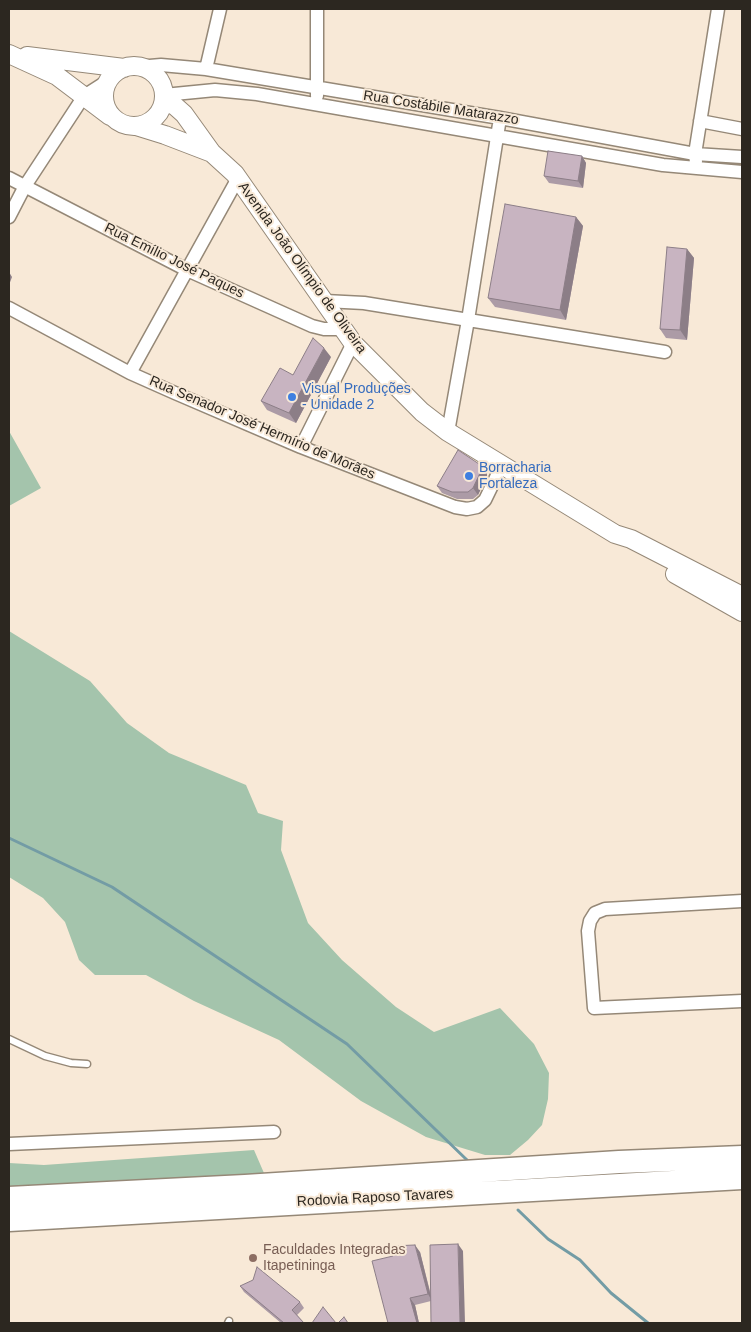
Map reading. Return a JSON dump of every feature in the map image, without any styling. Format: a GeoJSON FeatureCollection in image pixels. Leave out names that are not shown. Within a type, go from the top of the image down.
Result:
{"type":"FeatureCollection","features":[{"type":"Feature","properties":{"kind":"highway","name":"Rodovia Raposo Tavares"},"geometry":{"type":"LineString","coordinates":[[18,1194],[84,1194],[619,1162],[742,1157]]}},
{"type":"Feature","properties":{"kind":"highway","name":"Rodovia Raposo Tavares"},"geometry":{"type":"LineString","coordinates":[[9,1220],[742,1178]]}},
{"type":"Feature","properties":{"kind":"highway"},"geometry":{"type":"LineString","coordinates":[[9,1234],[130,1221],[198,1209]]}},
{"type":"Feature","properties":{"kind":"main road"},"geometry":{"type":"LineString","coordinates":[[9,54],[131,67],[154,74],[161,83],[164,97],[160,110],[146,124],[128,126],[113,119],[57,76],[9,54]]}},
{"type":"Feature","properties":{"kind":"main road"},"geometry":{"type":"LineString","coordinates":[[113,119],[107,111],[104,101],[104,90],[108,80],[115,73],[131,67]]}},
{"type":"Feature","properties":{"kind":"main road","name":"Avenida João Olímpio de Oliveira"},"geometry":{"type":"LineString","coordinates":[[164,97],[184,114],[212,153],[235,174],[237,180],[325,301],[348,336],[422,412],[448,432],[615,534],[631,539],[742,596]]}},
{"type":"Feature","properties":{"kind":"main road","name":"Avenida João Olímpio de Oliveira"},"geometry":{"type":"LineString","coordinates":[[136,126],[212,153]]}},
{"type":"Feature","properties":{"kind":"main road","name":"Avenida João Olímpio de Oliveira"},"geometry":{"type":"LineString","coordinates":[[615,534],[626,548],[742,612]]}},
{"type":"Feature","properties":{"kind":"street"},"geometry":{"type":"LineString","coordinates":[[206,69],[220,9]]}},
{"type":"Feature","properties":{"kind":"street"},"geometry":{"type":"LineString","coordinates":[[316,105],[317,9]]}},
{"type":"Feature","properties":{"kind":"street"},"geometry":{"type":"LineString","coordinates":[[696,169],[695,154],[718,9]]}},
{"type":"Feature","properties":{"kind":"street","name":"Rua Costábile Matarazzo"},"geometry":{"type":"LineString","coordinates":[[131,67],[161,65],[206,69],[500,118],[695,154],[742,157]]}},
{"type":"Feature","properties":{"kind":"street"},"geometry":{"type":"LineString","coordinates":[[9,217],[25,186],[84,96],[108,80]]}},
{"type":"Feature","properties":{"kind":"street","name":"Rua Costábile Matarazzo"},"geometry":{"type":"LineString","coordinates":[[164,97],[215,90],[257,94],[663,165],[742,172]]}},
{"type":"Feature","properties":{"kind":"street"},"geometry":{"type":"LineString","coordinates":[[448,432],[500,118]]}},
{"type":"Feature","properties":{"kind":"street"},"geometry":{"type":"LineString","coordinates":[[700,121],[742,129]]}},
{"type":"Feature","properties":{"kind":"street","name":"Rua Emílio José Paques"},"geometry":{"type":"LineString","coordinates":[[9,178],[187,270],[312,326],[348,336]]}},
{"type":"Feature","properties":{"kind":"street"},"geometry":{"type":"LineString","coordinates":[[130,373],[237,180]]}},
{"type":"Feature","properties":{"kind":"street"},"geometry":{"type":"LineString","coordinates":[[325,301],[364,303],[665,352]]}},
{"type":"Feature","properties":{"kind":"street","name":"Rua Senador José Hermírio de Morães"},"geometry":{"type":"LineString","coordinates":[[9,308],[130,373],[301,447],[455,507],[467,509],[477,507],[485,500],[502,465]]}},
{"type":"Feature","properties":{"kind":"street"},"geometry":{"type":"LineString","coordinates":[[301,447],[348,336]]}},
{"type":"Feature","properties":{"kind":"street"},"geometry":{"type":"LineString","coordinates":[[742,901],[605,909],[596,913],[590,920],[588,931],[594,1008],[742,1001]]}},
{"type":"Feature","properties":{"kind":"street"},"geometry":{"type":"LineString","coordinates":[[9,1144],[274,1132]]}},
{"type":"Feature","properties":{"kind":"lane"},"geometry":{"type":"LineString","coordinates":[[9,1039],[45,1056],[71,1063],[87,1064]]}},
{"type":"Feature","properties":{"kind":"green space"},"geometry":{"type":"Polygon","coordinates":[[[9,431],[41,488],[9,506],[9,431]]]}},
{"type":"Feature","properties":{"kind":"green space"},"geometry":{"type":"Polygon","coordinates":[[[9,631],[90,681],[127,723],[169,753],[246,785],[258,813],[283,821],[281,850],[308,923],[342,960],[396,1007],[434,1032],[500,1008],[534,1044],[549,1073],[548,1099],[542,1125],[528,1140],[510,1155],[485,1155],[426,1137],[361,1101],[279,1040],[194,1001],[146,975],[95,975],[79,960],[65,922],[43,898],[9,877],[9,631]]]}},
{"type":"Feature","properties":{"kind":"green space"},"geometry":{"type":"Polygon","coordinates":[[[254,1150],[267,1180],[46,1188],[9,1186],[9,1163],[44,1165],[254,1150]]]}},
{"type":"Feature","properties":{"kind":"building"},"geometry":{"type":"Polygon","coordinates":[[[548,151],[582,156],[578,181],[544,176],[548,151]]]}},
{"type":"Feature","properties":{"kind":"building"},"geometry":{"type":"Polygon","coordinates":[[[505,204],[576,217],[560,310],[488,298],[505,204]]]}},
{"type":"Feature","properties":{"kind":"building"},"geometry":{"type":"Polygon","coordinates":[[[667,247],[687,249],[680,330],[660,329],[667,247]]]}},
{"type":"Feature","properties":{"kind":"building"},"geometry":{"type":"Polygon","coordinates":[[[313,338],[324,348],[289,413],[261,401],[280,368],[293,375],[313,338]]]}},
{"type":"Feature","properties":{"kind":"building","name":"Borracharia Fortaleza"},"geometry":{"type":"Polygon","coordinates":[[[458,450],[482,466],[473,488],[468,492],[452,492],[437,486],[458,450]]]}},
{"type":"Feature","properties":{"kind":"building"},"geometry":{"type":"Polygon","coordinates":[[[458,1244],[460,1323],[431,1323],[430,1245],[458,1244]]]}},
{"type":"Feature","properties":{"kind":"building"},"geometry":{"type":"Polygon","coordinates":[[[415,1245],[428,1294],[410,1298],[417,1323],[388,1323],[372,1261],[393,1256],[392,1246],[415,1245]]]}},
{"type":"Feature","properties":{"kind":"building"},"geometry":{"type":"Polygon","coordinates":[[[257,1267],[300,1302],[292,1310],[304,1323],[284,1323],[240,1286],[253,1280],[257,1267]]]}},
{"type":"Feature","properties":{"kind":"building"},"geometry":{"type":"Polygon","coordinates":[[[323,1307],[336,1323],[312,1323],[323,1307]]]}},
{"type":"Feature","properties":{"kind":"building"},"geometry":{"type":"Polygon","coordinates":[[[344,1317],[348,1323],[338,1323],[344,1317]]]}},
{"type":"Feature","properties":{"kind":"waterway"},"geometry":{"type":"LineString","coordinates":[[9,838],[112,887],[347,1044],[467,1160]]}},
{"type":"Feature","properties":{"kind":"waterway"},"geometry":{"type":"LineString","coordinates":[[518,1210],[548,1239],[580,1260],[611,1293],[648,1323]]}},
{"type":"Feature","properties":{"kind":"place","name":"Visual Produções - Unidade 2"},"geometry":{"type":"Point","coordinates":[292,397]}},
{"type":"Feature","properties":{"kind":"place","name":"Borracharia Fortaleza"},"geometry":{"type":"Point","coordinates":[469,476]}},
{"type":"Feature","properties":{"kind":"place","name":"Faculdades Integradas Itapetininga"},"geometry":{"type":"Point","coordinates":[253,1258]}}]}
